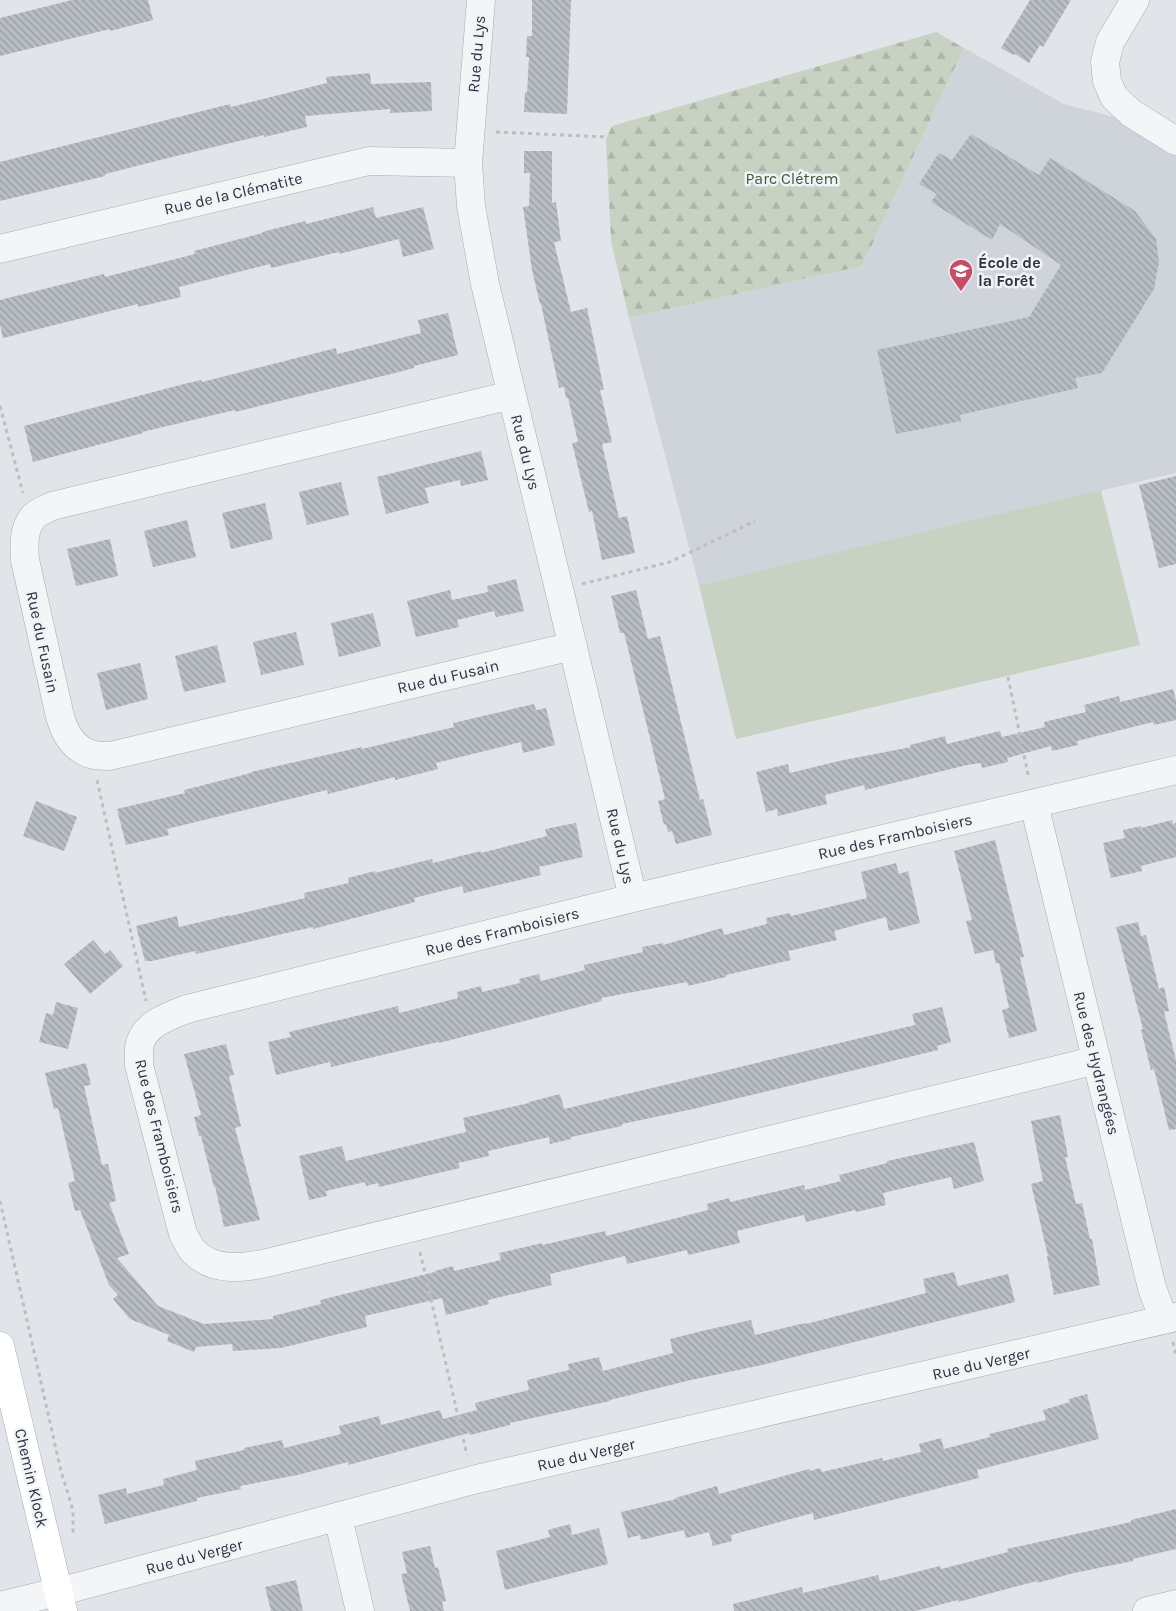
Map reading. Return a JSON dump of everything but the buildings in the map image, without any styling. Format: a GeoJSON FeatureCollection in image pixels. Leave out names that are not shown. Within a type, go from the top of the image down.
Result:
{"type":"FeatureCollection","features":[{"type":"Feature","properties":{"kind":"main road","name":"Chemin Klock"},"geometry":{"type":"LineString","coordinates":[[0,1346],[61,1602]]}},
{"type":"Feature","properties":{"kind":"street","name":"Rue du Lys"},"geometry":{"type":"LineString","coordinates":[[481,0],[468,163],[471,206],[484,284],[560,589],[633,898]]}},
{"type":"Feature","properties":{"kind":"street"},"geometry":{"type":"LineString","coordinates":[[1135,0],[1110,42],[1106,62],[1107,82],[1114,98],[1176,142]]}},
{"type":"Feature","properties":{"kind":"street","name":"Rue de la Clématite"},"geometry":{"type":"LineString","coordinates":[[0,249],[369,161],[468,163]]}},
{"type":"Feature","properties":{"kind":"street"},"geometry":{"type":"LineString","coordinates":[[34,516],[52,506],[511,395]]}},
{"type":"Feature","properties":{"kind":"street","name":"Rue du Fusain"},"geometry":{"type":"LineString","coordinates":[[34,516],[23,542],[25,560],[60,718],[68,736],[76,746],[91,754],[110,756],[573,646]]}},
{"type":"Feature","properties":{"kind":"street","name":"Rue des Framboisiers"},"geometry":{"type":"LineString","coordinates":[[1096,1060],[414,1227],[251,1266],[234,1268],[205,1261],[192,1250],[183,1234],[139,1065],[139,1047],[144,1036],[152,1026],[165,1018],[187,1009],[633,898],[1176,770]]}},
{"type":"Feature","properties":{"kind":"street","name":"Rue des Hydrangées"},"geometry":{"type":"LineString","coordinates":[[1034,804],[1152,1288],[1170,1319]]}},
{"type":"Feature","properties":{"kind":"street","name":"Rue du Verger"},"geometry":{"type":"LineString","coordinates":[[0,1606],[61,1602],[338,1517],[473,1480],[1170,1319]]}},
{"type":"Feature","properties":{"kind":"street"},"geometry":{"type":"LineString","coordinates":[[338,1517],[360,1611]]}},
{"type":"Feature","properties":{"kind":"street"},"geometry":{"type":"LineString","coordinates":[[1147,1611],[1176,1604]]}},
{"type":"Feature","properties":{"kind":"path"},"geometry":{"type":"LineString","coordinates":[[495,132],[606,137]]}},
{"type":"Feature","properties":{"kind":"path"},"geometry":{"type":"LineString","coordinates":[[0,406],[20,489],[34,516]]}},
{"type":"Feature","properties":{"kind":"path"},"geometry":{"type":"LineString","coordinates":[[560,589],[670,562],[755,521]]}},
{"type":"Feature","properties":{"kind":"path"},"geometry":{"type":"LineString","coordinates":[[1008,677],[1034,804]]}},
{"type":"Feature","properties":{"kind":"path"},"geometry":{"type":"LineString","coordinates":[[91,754],[152,1026]]}},
{"type":"Feature","properties":{"kind":"path"},"geometry":{"type":"LineString","coordinates":[[0,1200],[61,1471],[74,1510],[73,1540]]}},
{"type":"Feature","properties":{"kind":"path"},"geometry":{"type":"LineString","coordinates":[[414,1227],[473,1480]]}},
{"type":"Feature","properties":{"kind":"shaded area","name":"École de la Forêt"},"geometry":{"type":"Polygon","coordinates":[[[964,48],[1064,104],[1122,119],[1176,156],[1176,473],[699,585],[629,318],[862,266],[964,48]]]}},
{"type":"Feature","properties":{"kind":"green space","name":"Parc Clétrem"},"geometry":{"type":"Polygon","coordinates":[[[936,32],[964,48],[862,266],[629,318],[611,241],[606,139],[612,126],[936,32]]]}},
{"type":"Feature","properties":{"kind":"green space"},"geometry":{"type":"Polygon","coordinates":[[[1101,490],[1140,645],[736,739],[699,585],[1101,490]]]}},
{"type":"Feature","properties":{"kind":"place","name":"École de la Forêt"},"geometry":{"type":"Point","coordinates":[961,292]}}]}
